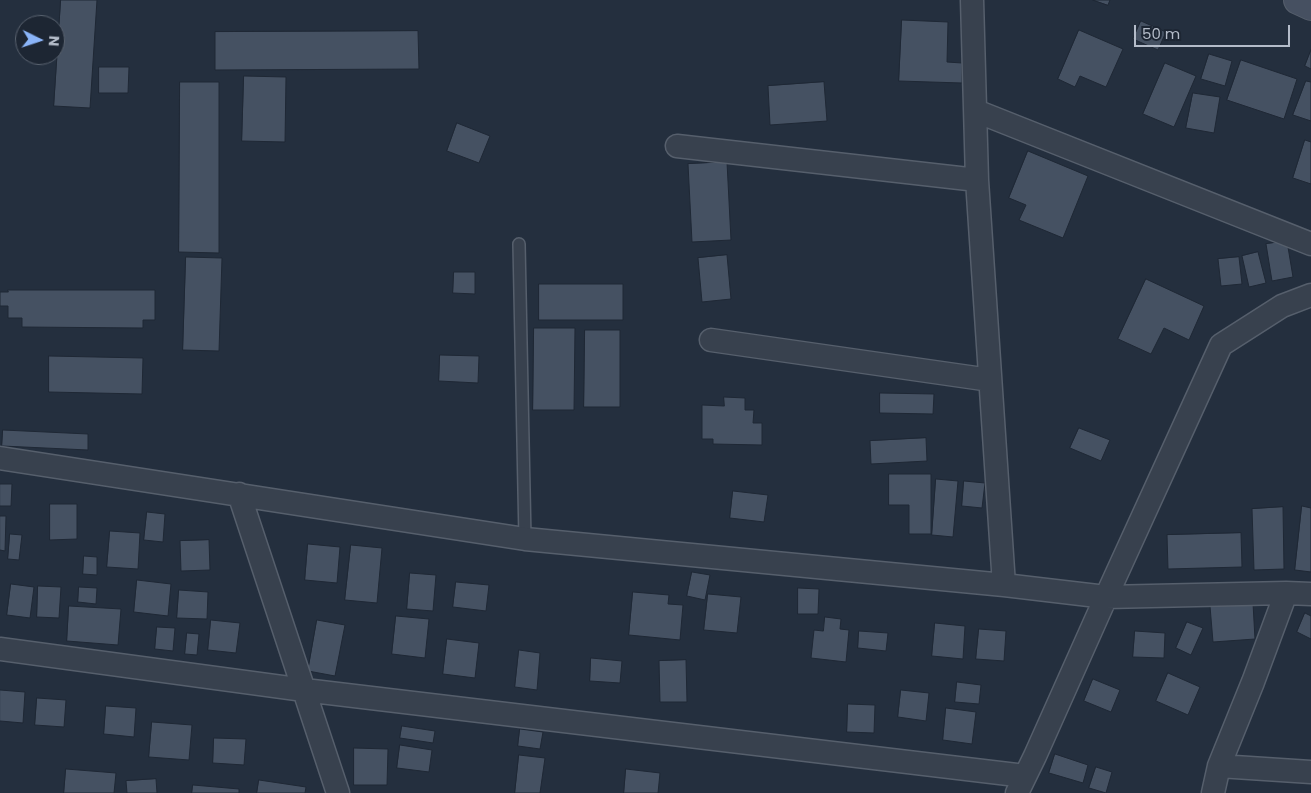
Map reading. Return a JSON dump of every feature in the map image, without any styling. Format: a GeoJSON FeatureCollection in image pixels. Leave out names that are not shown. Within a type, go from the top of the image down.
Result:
{"type":"FeatureCollection","features":[{"type":"Feature","properties":{"kind":"main road"},"geometry":{"type":"LineString","coordinates":[[1298,0],[1311,6]]}},
{"type":"Feature","properties":{"kind":"street"},"geometry":{"type":"LineString","coordinates":[[972,0],[978,180],[1004,584]]}},
{"type":"Feature","properties":{"kind":"street"},"geometry":{"type":"LineString","coordinates":[[976,111],[1311,244]]}},
{"type":"Feature","properties":{"kind":"street"},"geometry":{"type":"LineString","coordinates":[[677,146],[978,180]]}},
{"type":"Feature","properties":{"kind":"street"},"geometry":{"type":"LineString","coordinates":[[0,649],[1021,784],[1221,345],[1282,306],[1311,295]]}},
{"type":"Feature","properties":{"kind":"street"},"geometry":{"type":"LineString","coordinates":[[711,340],[990,380]]}},
{"type":"Feature","properties":{"kind":"street"},"geometry":{"type":"LineString","coordinates":[[0,458],[524,539],[1004,584],[1106,597],[1311,594]]}},
{"type":"Feature","properties":{"kind":"street"},"geometry":{"type":"LineString","coordinates":[[239,494],[338,793]]}},
{"type":"Feature","properties":{"kind":"street"},"geometry":{"type":"LineString","coordinates":[[1213,793],[1219,766],[1286,593]]}},
{"type":"Feature","properties":{"kind":"street"},"geometry":{"type":"LineString","coordinates":[[1219,766],[1311,772]]}},
{"type":"Feature","properties":{"kind":"lane"},"geometry":{"type":"LineString","coordinates":[[519,244],[524,539]]}},
{"type":"Feature","properties":{"kind":"building"},"geometry":{"type":"Polygon","coordinates":[[[61,0],[97,0],[90,108],[54,106],[57,65],[65,65],[65,15],[60,15],[61,0]]]}},
{"type":"Feature","properties":{"kind":"building"},"geometry":{"type":"Polygon","coordinates":[[[1093,0],[1110,0],[1108,5],[1093,0]]]}},
{"type":"Feature","properties":{"kind":"building"},"geometry":{"type":"Polygon","coordinates":[[[902,20],[948,22],[947,62],[962,63],[962,83],[899,81],[902,20]]]}},
{"type":"Feature","properties":{"kind":"building"},"geometry":{"type":"Polygon","coordinates":[[[1141,21],[1166,32],[1158,50],[1133,39],[1141,21]]]}},
{"type":"Feature","properties":{"kind":"building"},"geometry":{"type":"Polygon","coordinates":[[[1079,30],[1123,49],[1106,87],[1080,76],[1075,87],[1058,79],[1079,30]]]}},
{"type":"Feature","properties":{"kind":"building"},"geometry":{"type":"Polygon","coordinates":[[[418,31],[419,69],[215,70],[215,32],[418,31]]]}},
{"type":"Feature","properties":{"kind":"building"},"geometry":{"type":"Polygon","coordinates":[[[1311,50],[1311,69],[1305,66],[1311,50]]]}},
{"type":"Feature","properties":{"kind":"building"},"geometry":{"type":"Polygon","coordinates":[[[1209,54],[1232,61],[1225,86],[1201,79],[1209,54]]]}},
{"type":"Feature","properties":{"kind":"building"},"geometry":{"type":"Polygon","coordinates":[[[1241,60],[1297,79],[1284,119],[1227,100],[1241,60]]]}},
{"type":"Feature","properties":{"kind":"building"},"geometry":{"type":"Polygon","coordinates":[[[1165,63],[1196,76],[1174,127],[1143,114],[1165,63]]]}},
{"type":"Feature","properties":{"kind":"building"},"geometry":{"type":"Polygon","coordinates":[[[99,67],[129,67],[128,93],[99,93],[99,67]]]}},
{"type":"Feature","properties":{"kind":"building"},"geometry":{"type":"Polygon","coordinates":[[[244,76],[286,77],[285,142],[242,141],[244,76]]]}},
{"type":"Feature","properties":{"kind":"building"},"geometry":{"type":"Polygon","coordinates":[[[1306,81],[1311,82],[1311,121],[1293,115],[1306,81]]]}},
{"type":"Feature","properties":{"kind":"building"},"geometry":{"type":"Polygon","coordinates":[[[180,82],[219,82],[219,253],[179,252],[180,82]]]}},
{"type":"Feature","properties":{"kind":"building"},"geometry":{"type":"Polygon","coordinates":[[[824,82],[827,121],[770,125],[768,86],[824,82]]]}},
{"type":"Feature","properties":{"kind":"building"},"geometry":{"type":"Polygon","coordinates":[[[1193,93],[1220,97],[1214,133],[1186,128],[1193,93]]]}},
{"type":"Feature","properties":{"kind":"building"},"geometry":{"type":"Polygon","coordinates":[[[457,123],[490,136],[479,163],[447,151],[457,123]]]}},
{"type":"Feature","properties":{"kind":"building"},"geometry":{"type":"Polygon","coordinates":[[[1305,140],[1311,142],[1311,184],[1293,178],[1305,140]]]}},
{"type":"Feature","properties":{"kind":"building"},"geometry":{"type":"Polygon","coordinates":[[[1028,151],[1088,176],[1063,238],[1019,220],[1026,205],[1009,198],[1028,151]]]}},
{"type":"Feature","properties":{"kind":"building"},"geometry":{"type":"Polygon","coordinates":[[[727,162],[731,240],[692,242],[688,164],[727,162]]]}},
{"type":"Feature","properties":{"kind":"building"},"geometry":{"type":"Polygon","coordinates":[[[1287,241],[1293,277],[1272,281],[1266,244],[1287,241]]]}},
{"type":"Feature","properties":{"kind":"building"},"geometry":{"type":"Polygon","coordinates":[[[1258,252],[1266,283],[1249,287],[1242,256],[1258,252]]]}},
{"type":"Feature","properties":{"kind":"building"},"geometry":{"type":"Polygon","coordinates":[[[727,255],[731,299],[702,302],[698,258],[727,255]]]}},
{"type":"Feature","properties":{"kind":"building"},"geometry":{"type":"Polygon","coordinates":[[[186,257],[222,258],[219,351],[183,350],[186,257]]]}},
{"type":"Feature","properties":{"kind":"building"},"geometry":{"type":"Polygon","coordinates":[[[1239,257],[1242,284],[1221,286],[1218,259],[1239,257]]]}},
{"type":"Feature","properties":{"kind":"building"},"geometry":{"type":"Polygon","coordinates":[[[454,272],[475,272],[475,294],[453,293],[454,272]]]}},
{"type":"Feature","properties":{"kind":"building"},"geometry":{"type":"Polygon","coordinates":[[[1146,279],[1204,306],[1189,340],[1164,328],[1151,354],[1118,339],[1146,279]]]}},
{"type":"Feature","properties":{"kind":"building"},"geometry":{"type":"Polygon","coordinates":[[[539,284],[623,284],[623,320],[539,320],[539,284]]]}},
{"type":"Feature","properties":{"kind":"building"},"geometry":{"type":"Polygon","coordinates":[[[8,290],[155,290],[155,320],[143,320],[143,328],[22,327],[22,318],[8,318],[8,306],[0,306],[0,292],[8,292],[8,290]]]}},
{"type":"Feature","properties":{"kind":"building"},"geometry":{"type":"Polygon","coordinates":[[[534,328],[575,328],[574,410],[533,410],[534,328]]]}},
{"type":"Feature","properties":{"kind":"building"},"geometry":{"type":"Polygon","coordinates":[[[585,330],[620,330],[620,407],[584,407],[585,330]]]}},
{"type":"Feature","properties":{"kind":"building"},"geometry":{"type":"Polygon","coordinates":[[[440,355],[479,356],[478,383],[439,381],[440,355]]]}},
{"type":"Feature","properties":{"kind":"building"},"geometry":{"type":"Polygon","coordinates":[[[49,356],[143,358],[142,394],[49,392],[49,356]]]}},
{"type":"Feature","properties":{"kind":"building"},"geometry":{"type":"Polygon","coordinates":[[[880,393],[934,394],[933,414],[880,413],[880,393]]]}},
{"type":"Feature","properties":{"kind":"building"},"geometry":{"type":"Polygon","coordinates":[[[724,397],[745,398],[745,410],[754,410],[753,423],[762,423],[762,445],[713,444],[713,439],[702,439],[702,405],[724,406],[724,397]]]}},
{"type":"Feature","properties":{"kind":"building"},"geometry":{"type":"Polygon","coordinates":[[[1079,428],[1110,440],[1101,461],[1070,448],[1079,428]]]}},
{"type":"Feature","properties":{"kind":"building"},"geometry":{"type":"Polygon","coordinates":[[[3,430],[88,434],[88,450],[2,446],[3,430]]]}},
{"type":"Feature","properties":{"kind":"building"},"geometry":{"type":"Polygon","coordinates":[[[926,438],[927,461],[871,464],[870,441],[926,438]]]}},
{"type":"Feature","properties":{"kind":"building"},"geometry":{"type":"Polygon","coordinates":[[[889,474],[931,474],[931,534],[909,534],[909,505],[889,505],[889,474]]]}},
{"type":"Feature","properties":{"kind":"building"},"geometry":{"type":"Polygon","coordinates":[[[936,479],[958,481],[953,537],[932,535],[936,479]]]}},
{"type":"Feature","properties":{"kind":"building"},"geometry":{"type":"Polygon","coordinates":[[[964,481],[985,483],[982,508],[962,506],[964,481]]]}},
{"type":"Feature","properties":{"kind":"building"},"geometry":{"type":"Polygon","coordinates":[[[0,484],[12,484],[11,506],[0,506],[0,484]]]}},
{"type":"Feature","properties":{"kind":"building"},"geometry":{"type":"Polygon","coordinates":[[[733,491],[768,495],[764,522],[730,518],[733,491]]]}},
{"type":"Feature","properties":{"kind":"building"},"geometry":{"type":"Polygon","coordinates":[[[50,504],[77,504],[77,539],[50,540],[50,504]]]}},
{"type":"Feature","properties":{"kind":"building"},"geometry":{"type":"Polygon","coordinates":[[[1302,506],[1311,508],[1311,572],[1295,570],[1302,506]]]}},
{"type":"Feature","properties":{"kind":"building"},"geometry":{"type":"Polygon","coordinates":[[[1283,507],[1284,569],[1254,570],[1252,509],[1283,507]]]}},
{"type":"Feature","properties":{"kind":"building"},"geometry":{"type":"Polygon","coordinates":[[[147,512],[165,514],[163,542],[144,540],[147,512]]]}},
{"type":"Feature","properties":{"kind":"building"},"geometry":{"type":"Polygon","coordinates":[[[0,516],[6,516],[5,551],[0,550],[0,516]]]}},
{"type":"Feature","properties":{"kind":"building"},"geometry":{"type":"Polygon","coordinates":[[[110,531],[140,533],[138,569],[107,567],[110,531]]]}},
{"type":"Feature","properties":{"kind":"building"},"geometry":{"type":"Polygon","coordinates":[[[1241,533],[1242,567],[1168,569],[1167,535],[1241,533]]]}},
{"type":"Feature","properties":{"kind":"building"},"geometry":{"type":"Polygon","coordinates":[[[10,534],[22,535],[19,560],[8,559],[10,534]]]}},
{"type":"Feature","properties":{"kind":"building"},"geometry":{"type":"Polygon","coordinates":[[[209,540],[210,570],[181,571],[180,541],[209,540]]]}},
{"type":"Feature","properties":{"kind":"building"},"geometry":{"type":"Polygon","coordinates":[[[308,544],[340,547],[337,583],[305,580],[308,544]]]}},
{"type":"Feature","properties":{"kind":"building"},"geometry":{"type":"Polygon","coordinates":[[[351,545],[382,548],[377,603],[345,600],[351,545]]]}},
{"type":"Feature","properties":{"kind":"building"},"geometry":{"type":"Polygon","coordinates":[[[84,556],[97,557],[97,575],[83,574],[84,556]]]}},
{"type":"Feature","properties":{"kind":"building"},"geometry":{"type":"Polygon","coordinates":[[[692,572],[710,575],[705,600],[687,596],[692,572]]]}},
{"type":"Feature","properties":{"kind":"building"},"geometry":{"type":"Polygon","coordinates":[[[410,573],[436,575],[433,611],[407,609],[410,573]]]}},
{"type":"Feature","properties":{"kind":"building"},"geometry":{"type":"Polygon","coordinates":[[[137,580],[171,584],[168,616],[134,612],[137,580]]]}},
{"type":"Feature","properties":{"kind":"building"},"geometry":{"type":"Polygon","coordinates":[[[456,582],[489,585],[486,611],[453,607],[456,582]]]}},
{"type":"Feature","properties":{"kind":"building"},"geometry":{"type":"Polygon","coordinates":[[[11,584],[34,587],[30,618],[7,615],[11,584]]]}},
{"type":"Feature","properties":{"kind":"building"},"geometry":{"type":"Polygon","coordinates":[[[38,586],[61,587],[59,618],[37,617],[38,586]]]}},
{"type":"Feature","properties":{"kind":"building"},"geometry":{"type":"Polygon","coordinates":[[[79,587],[97,588],[96,604],[78,602],[79,587]]]}},
{"type":"Feature","properties":{"kind":"building"},"geometry":{"type":"Polygon","coordinates":[[[798,588],[819,589],[818,614],[798,614],[798,588]]]}},
{"type":"Feature","properties":{"kind":"building"},"geometry":{"type":"Polygon","coordinates":[[[179,590],[208,592],[207,619],[177,618],[179,590]]]}},
{"type":"Feature","properties":{"kind":"building"},"geometry":{"type":"Polygon","coordinates":[[[633,592],[669,595],[668,604],[683,605],[680,640],[629,635],[633,592]]]}},
{"type":"Feature","properties":{"kind":"building"},"geometry":{"type":"Polygon","coordinates":[[[708,594],[741,597],[737,633],[704,630],[708,594]]]}},
{"type":"Feature","properties":{"kind":"building"},"geometry":{"type":"Polygon","coordinates":[[[1253,603],[1255,639],[1213,642],[1210,606],[1253,603]]]}},
{"type":"Feature","properties":{"kind":"building"},"geometry":{"type":"Polygon","coordinates":[[[69,606],[121,609],[118,645],[67,641],[69,606]]]}},
{"type":"Feature","properties":{"kind":"building"},"geometry":{"type":"Polygon","coordinates":[[[1305,613],[1311,616],[1311,639],[1297,632],[1305,613]]]}},
{"type":"Feature","properties":{"kind":"building"},"geometry":{"type":"Polygon","coordinates":[[[396,616],[429,619],[425,658],[392,654],[396,616]]]}},
{"type":"Feature","properties":{"kind":"building"},"geometry":{"type":"Polygon","coordinates":[[[825,617],[841,619],[840,629],[849,630],[846,662],[811,658],[814,630],[823,631],[825,617]]]}},
{"type":"Feature","properties":{"kind":"building"},"geometry":{"type":"Polygon","coordinates":[[[211,620],[240,623],[236,653],[208,650],[211,620]]]}},
{"type":"Feature","properties":{"kind":"building"},"geometry":{"type":"Polygon","coordinates":[[[317,620],[345,625],[335,676],[308,671],[317,620]]]}},
{"type":"Feature","properties":{"kind":"building"},"geometry":{"type":"Polygon","coordinates":[[[1187,622],[1203,628],[1191,655],[1176,648],[1187,622]]]}},
{"type":"Feature","properties":{"kind":"building"},"geometry":{"type":"Polygon","coordinates":[[[935,623],[965,626],[963,659],[932,656],[935,623]]]}},
{"type":"Feature","properties":{"kind":"building"},"geometry":{"type":"Polygon","coordinates":[[[157,627],[175,628],[173,651],[155,649],[157,627]]]}},
{"type":"Feature","properties":{"kind":"building"},"geometry":{"type":"Polygon","coordinates":[[[979,629],[1006,631],[1004,661],[976,659],[979,629]]]}},
{"type":"Feature","properties":{"kind":"building"},"geometry":{"type":"Polygon","coordinates":[[[859,631],[888,633],[886,651],[858,648],[859,631]]]}},
{"type":"Feature","properties":{"kind":"building"},"geometry":{"type":"Polygon","coordinates":[[[1135,631],[1165,633],[1164,658],[1133,657],[1135,631]]]}},
{"type":"Feature","properties":{"kind":"building"},"geometry":{"type":"Polygon","coordinates":[[[187,633],[199,634],[197,655],[185,654],[187,633]]]}},
{"type":"Feature","properties":{"kind":"building"},"geometry":{"type":"Polygon","coordinates":[[[447,639],[479,643],[475,678],[443,674],[447,639]]]}},
{"type":"Feature","properties":{"kind":"building"},"geometry":{"type":"Polygon","coordinates":[[[519,650],[540,653],[537,690],[515,687],[519,650]]]}},
{"type":"Feature","properties":{"kind":"building"},"geometry":{"type":"Polygon","coordinates":[[[591,658],[622,661],[620,683],[590,681],[591,658]]]}},
{"type":"Feature","properties":{"kind":"building"},"geometry":{"type":"Polygon","coordinates":[[[686,660],[687,702],[660,702],[659,661],[686,660]]]}},
{"type":"Feature","properties":{"kind":"building"},"geometry":{"type":"Polygon","coordinates":[[[1168,673],[1200,687],[1188,715],[1156,701],[1168,673]]]}},
{"type":"Feature","properties":{"kind":"building"},"geometry":{"type":"Polygon","coordinates":[[[1093,679],[1120,690],[1111,712],[1084,701],[1093,679]]]}},
{"type":"Feature","properties":{"kind":"building"},"geometry":{"type":"Polygon","coordinates":[[[957,682],[981,685],[979,704],[955,702],[957,682]]]}},
{"type":"Feature","properties":{"kind":"building"},"geometry":{"type":"Polygon","coordinates":[[[0,690],[25,692],[23,723],[0,721],[0,690]]]}},
{"type":"Feature","properties":{"kind":"building"},"geometry":{"type":"Polygon","coordinates":[[[901,690],[929,693],[926,721],[898,717],[901,690]]]}},
{"type":"Feature","properties":{"kind":"building"},"geometry":{"type":"Polygon","coordinates":[[[37,698],[66,700],[64,727],[35,725],[37,698]]]}},
{"type":"Feature","properties":{"kind":"building"},"geometry":{"type":"Polygon","coordinates":[[[848,704],[875,705],[874,733],[847,732],[848,704]]]}},
{"type":"Feature","properties":{"kind":"building"},"geometry":{"type":"Polygon","coordinates":[[[106,706],[136,708],[134,737],[104,734],[106,706]]]}},
{"type":"Feature","properties":{"kind":"building"},"geometry":{"type":"Polygon","coordinates":[[[946,708],[976,712],[972,744],[943,740],[946,708]]]}},
{"type":"Feature","properties":{"kind":"building"},"geometry":{"type":"Polygon","coordinates":[[[152,722],[192,725],[189,760],[149,757],[152,722]]]}},
{"type":"Feature","properties":{"kind":"building"},"geometry":{"type":"Polygon","coordinates":[[[402,726],[435,731],[433,743],[400,738],[402,726]]]}},
{"type":"Feature","properties":{"kind":"building"},"geometry":{"type":"Polygon","coordinates":[[[520,729],[543,732],[540,749],[518,746],[520,729]]]}},
{"type":"Feature","properties":{"kind":"building"},"geometry":{"type":"Polygon","coordinates":[[[214,738],[246,739],[244,765],[213,763],[214,738]]]}},
{"type":"Feature","properties":{"kind":"building"},"geometry":{"type":"Polygon","coordinates":[[[400,745],[432,750],[429,772],[397,768],[400,745]]]}},
{"type":"Feature","properties":{"kind":"building"},"geometry":{"type":"Polygon","coordinates":[[[354,748],[388,749],[387,785],[354,785],[354,748]]]}},
{"type":"Feature","properties":{"kind":"building"},"geometry":{"type":"Polygon","coordinates":[[[1055,754],[1088,765],[1083,783],[1049,773],[1055,754]]]}},
{"type":"Feature","properties":{"kind":"building"},"geometry":{"type":"Polygon","coordinates":[[[519,755],[545,758],[540,793],[515,793],[519,755]]]}},
{"type":"Feature","properties":{"kind":"building"},"geometry":{"type":"Polygon","coordinates":[[[1096,767],[1112,772],[1106,793],[1089,788],[1096,767]]]}},
{"type":"Feature","properties":{"kind":"building"},"geometry":{"type":"Polygon","coordinates":[[[66,769],[116,773],[114,793],[64,793],[66,769]]]}},
{"type":"Feature","properties":{"kind":"building"},"geometry":{"type":"Polygon","coordinates":[[[626,769],[660,773],[658,793],[624,793],[626,769]]]}},
{"type":"Feature","properties":{"kind":"building"},"geometry":{"type":"Polygon","coordinates":[[[156,779],[157,793],[127,793],[126,781],[156,779]]]}},
{"type":"Feature","properties":{"kind":"building"},"geometry":{"type":"Polygon","coordinates":[[[259,780],[306,787],[305,793],[257,793],[259,780]]]}},
{"type":"Feature","properties":{"kind":"building"},"geometry":{"type":"Polygon","coordinates":[[[193,785],[239,789],[239,793],[192,793],[193,785]]]}}]}
